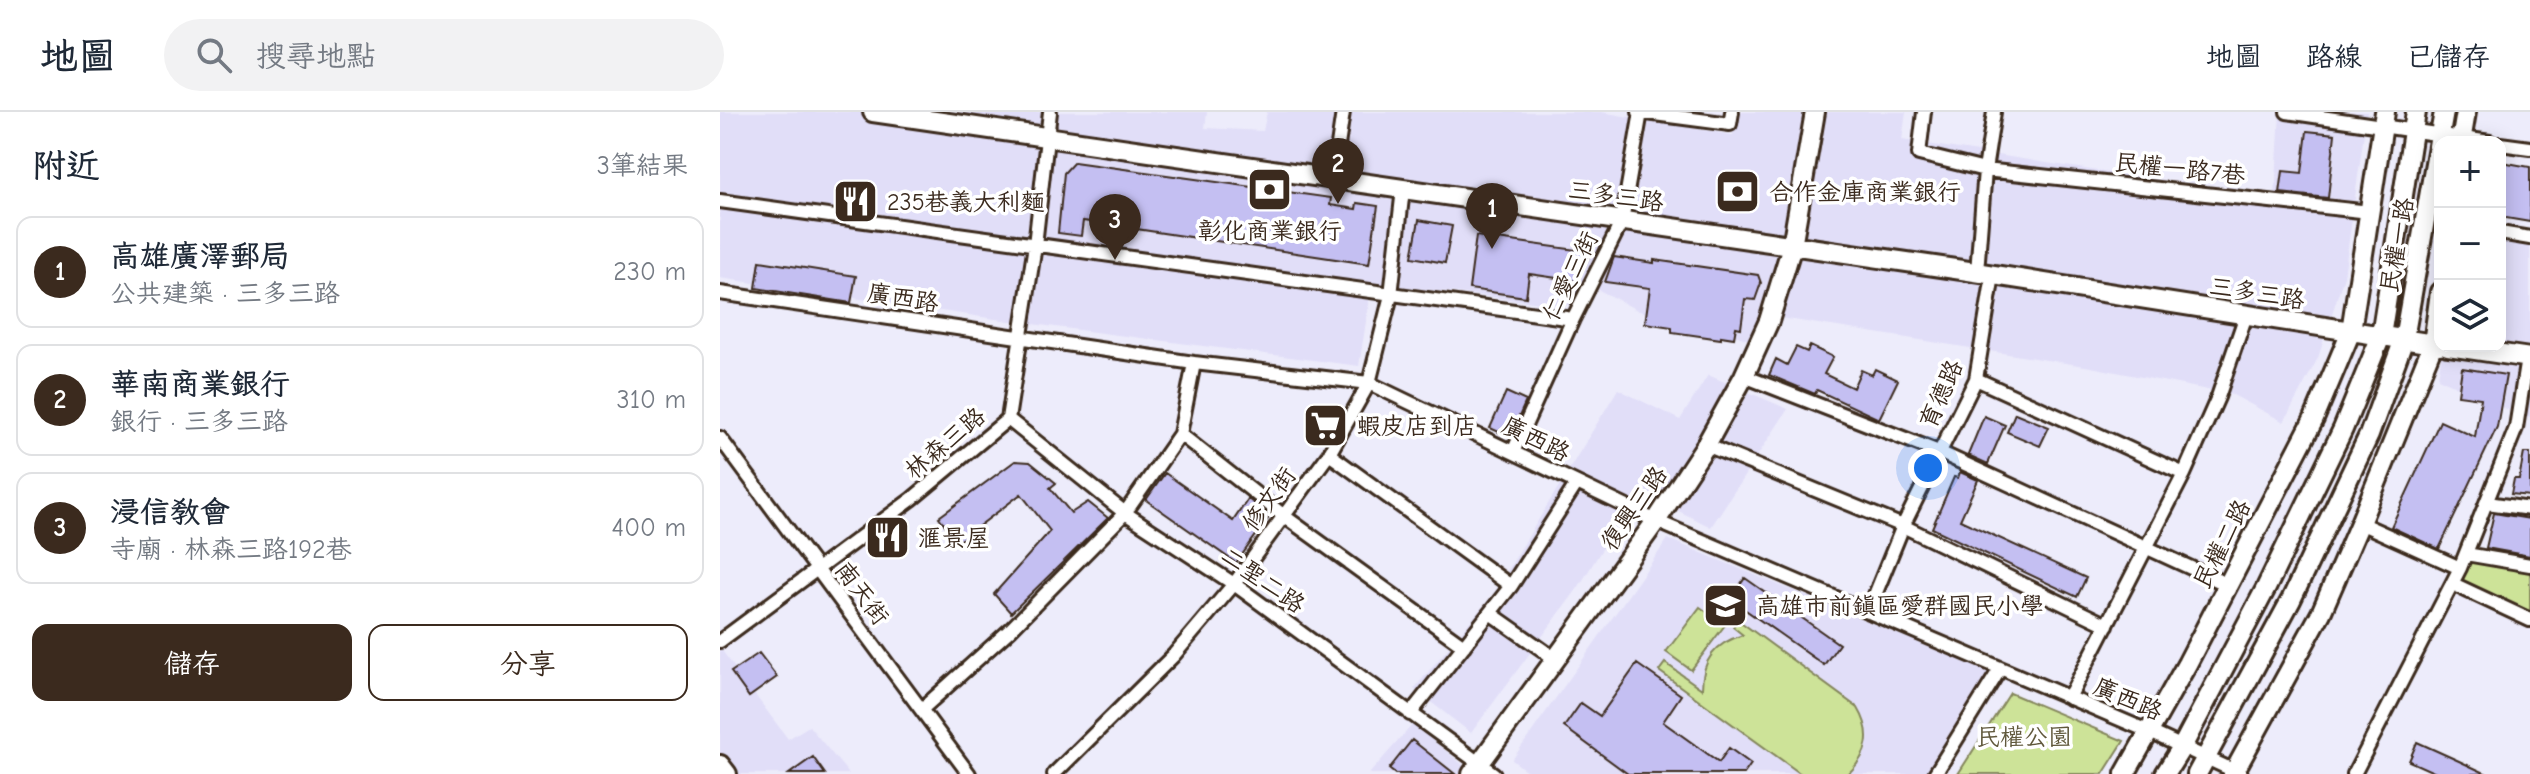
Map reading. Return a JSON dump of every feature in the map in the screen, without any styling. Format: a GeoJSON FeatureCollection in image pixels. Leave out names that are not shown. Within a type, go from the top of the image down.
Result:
{"type":"FeatureCollection","features":[{"type":"Feature","properties":{"kind":"street","name":"三多三路"},"geometry":{"type":"LineString","coordinates":[[873,112],[1985,274],[2434,344]]}},
{"type":"Feature","properties":{"kind":"street","name":"林森三路"},"geometry":{"type":"LineString","coordinates":[[720,641],[912,499],[1008,419],[1035,245],[1050,112]]}},
{"type":"Feature","properties":{"kind":"street"},"geometry":{"type":"LineString","coordinates":[[1333,179],[1343,112]]}},
{"type":"Feature","properties":{"kind":"street"},"geometry":{"type":"LineString","coordinates":[[1640,112],[1730,124],[1732,112]]}},
{"type":"Feature","properties":{"kind":"street","name":"仁愛三街"},"geometry":{"type":"LineString","coordinates":[[1513,452],[1573,319],[1622,221],[1640,112]]}},
{"type":"Feature","properties":{"kind":"street","name":"復興三路"},"geometry":{"type":"LineString","coordinates":[[1482,771],[1554,658],[1656,521],[1706,445],[1744,376],[1769,321],[1792,246],[1815,112]]}},
{"type":"Feature","properties":{"kind":"street","name":"民權一路7巷"},"geometry":{"type":"LineString","coordinates":[[1924,112],[1919,154],[1985,170],[2370,212]]}},
{"type":"Feature","properties":{"kind":"street","name":"育德路"},"geometry":{"type":"LineString","coordinates":[[1868,612],[1903,526],[1976,379],[1985,274],[1985,170],[1994,112]]}},
{"type":"Feature","properties":{"kind":"street"},"geometry":{"type":"LineString","coordinates":[[2287,112],[2414,121],[2445,136]]}},
{"type":"Feature","properties":{"kind":"street","name":"民權一路"},"geometry":{"type":"LineString","coordinates":[[2404,339],[2444,112]]}},
{"type":"Feature","properties":{"kind":"street"},"geometry":{"type":"LineString","coordinates":[[2463,136],[2466,112]]}},
{"type":"Feature","properties":{"kind":"street","name":"民權一路"},"geometry":{"type":"LineString","coordinates":[[2351,331],[2384,119]]}},
{"type":"Feature","properties":{"kind":"street","name":"民權一路"},"geometry":{"type":"LineString","coordinates":[[2381,336],[2414,121]]}},
{"type":"Feature","properties":{"kind":"street"},"geometry":{"type":"LineString","coordinates":[[2506,145],[2530,148]]}},
{"type":"Feature","properties":{"kind":"street","name":"修文街"},"geometry":{"type":"LineString","coordinates":[[1054,774],[1173,656],[1234,584],[1329,454],[1369,383],[1391,295],[1403,189]]}},
{"type":"Feature","properties":{"kind":"street"},"geometry":{"type":"LineString","coordinates":[[720,201],[1573,319]]}},
{"type":"Feature","properties":{"kind":"street"},"geometry":{"type":"LineString","coordinates":[[2506,234],[2530,238]]}},
{"type":"Feature","properties":{"kind":"street","name":"廣西路"},"geometry":{"type":"LineString","coordinates":[[720,293],[1194,363],[1369,383],[1656,521],[2150,732],[2182,747],[2202,766],[2236,773]]}},
{"type":"Feature","properties":{"kind":"street"},"geometry":{"type":"LineString","coordinates":[[2069,698],[2184,474],[2218,397],[2246,315]]}},
{"type":"Feature","properties":{"kind":"street","name":"民權二路"},"geometry":{"type":"LineString","coordinates":[[2125,774],[2314,419],[2351,331]]}},
{"type":"Feature","properties":{"kind":"street"},"geometry":{"type":"LineString","coordinates":[[2165,774],[2266,588],[2336,444],[2381,336]]}},
{"type":"Feature","properties":{"kind":"street"},"geometry":{"type":"LineString","coordinates":[[2202,766],[2291,600],[2369,435],[2404,339]]}},
{"type":"Feature","properties":{"kind":"street"},"geometry":{"type":"LineString","coordinates":[[2236,773],[2321,613],[2437,352]]}},
{"type":"Feature","properties":{"kind":"street","name":"三多三路"},"geometry":{"type":"LineString","coordinates":[[2487,352],[2528,358]]}},
{"type":"Feature","properties":{"kind":"street"},"geometry":{"type":"LineString","coordinates":[[2354,774],[2466,554],[2516,428],[2528,358]]}},
{"type":"Feature","properties":{"kind":"street"},"geometry":{"type":"LineString","coordinates":[[922,709],[1011,629],[1125,513],[1180,434],[1194,363]]}},
{"type":"Feature","properties":{"kind":"street"},"geometry":{"type":"LineString","coordinates":[[1744,376],[1939,452],[2228,585]]}},
{"type":"Feature","properties":{"kind":"street"},"geometry":{"type":"LineString","coordinates":[[1976,379],[2184,474]]}},
{"type":"Feature","properties":{"kind":"street","name":"二聖二路"},"geometry":{"type":"LineString","coordinates":[[1008,419],[1125,513],[1234,584],[1482,771]]}},
{"type":"Feature","properties":{"kind":"street"},"geometry":{"type":"LineString","coordinates":[[2516,428],[2530,430]]}},
{"type":"Feature","properties":{"kind":"street"},"geometry":{"type":"LineString","coordinates":[[1180,434],[1284,516],[1464,646]]}},
{"type":"Feature","properties":{"kind":"street","name":"南天街"},"geometry":{"type":"LineString","coordinates":[[720,438],[969,774]]}},
{"type":"Feature","properties":{"kind":"street"},"geometry":{"type":"LineString","coordinates":[[1706,445],[1903,526],[2107,625]]}},
{"type":"Feature","properties":{"kind":"street"},"geometry":{"type":"LineString","coordinates":[[1329,454],[1511,586]]}},
{"type":"Feature","properties":{"kind":"street"},"geometry":{"type":"LineString","coordinates":[[1410,714],[1511,586],[1577,483]]}},
{"type":"Feature","properties":{"kind":"street"},"geometry":{"type":"LineString","coordinates":[[2487,503],[2530,509]]}},
{"type":"Feature","properties":{"kind":"street"},"geometry":{"type":"LineString","coordinates":[[2360,523],[2460,568]]}},
{"type":"Feature","properties":{"kind":"street"},"geometry":{"type":"LineString","coordinates":[[2466,554],[2530,565]]}},
{"type":"Feature","properties":{"kind":"street"},"geometry":{"type":"LineString","coordinates":[[2453,584],[2530,620]]}},
{"type":"Feature","properties":{"kind":"street"},"geometry":{"type":"LineString","coordinates":[[1490,613],[1554,658]]}},
{"type":"Feature","properties":{"kind":"street"},"geometry":{"type":"LineString","coordinates":[[1935,774],[2000,669]]}},
{"type":"Feature","properties":{"kind":"street"},"geometry":{"type":"LineString","coordinates":[[720,765],[727,774]]}},
{"type":"Feature","properties":{"kind":"shaded area"},"geometry":{"type":"Polygon","coordinates":[[[720,112],[1207,112],[1205,128],[1263,131],[1267,112],[1601,112],[1733,135],[1737,112],[1906,112],[1902,140],[2275,199],[2280,112],[2367,112],[2344,276],[2318,358],[2284,422],[2233,395],[2091,367],[1781,318],[1766,316],[1752,341],[1639,311],[1597,289],[1587,305],[1550,304],[1372,283],[1359,366],[1002,320],[720,278],[720,112]]]}},
{"type":"Feature","properties":{"kind":"shaded area"},"geometry":{"type":"Polygon","coordinates":[[[2506,240],[2530,244],[2530,417],[2438,378],[2442,352],[2506,352],[2506,240]]]}},
{"type":"Feature","properties":{"kind":"shaded area"},"geometry":{"type":"Polygon","coordinates":[[[1708,375],[1788,409],[1711,527],[1638,491],[1578,588],[1471,733],[1414,689],[1494,593],[1618,389],[1680,420],[1708,375]]]}},
{"type":"Feature","properties":{"kind":"shaded area","name":"高雄市前鎮區愛群國民小學"},"geometry":{"type":"Polygon","coordinates":[[[1668,539],[1992,673],[1930,774],[1531,774],[1512,760],[1668,539]]]}},
{"type":"Feature","properties":{"kind":"shaded area"},"geometry":{"type":"Polygon","coordinates":[[[720,648],[788,739],[809,726],[849,774],[720,774],[720,648]]]}},
{"type":"Feature","properties":{"kind":"shaded area"},"geometry":{"type":"Polygon","coordinates":[[[1413,724],[1474,774],[1369,774],[1413,724]]]}},
{"type":"Feature","properties":{"kind":"green space"},"geometry":{"type":"Polygon","coordinates":[[[2477,560],[2530,570],[2530,613],[2463,581],[2461,577],[2466,566],[2477,560]]]}},
{"type":"Feature","properties":{"kind":"green space"},"geometry":{"type":"Polygon","coordinates":[[[1700,607],[1725,625],[1691,670],[1666,652],[1700,607]]]}},
{"type":"Feature","properties":{"kind":"green space"},"geometry":{"type":"Polygon","coordinates":[[[1738,620],[1858,708],[1866,726],[1866,743],[1861,759],[1848,774],[1801,774],[1659,671],[1665,663],[1702,689],[1704,669],[1712,654],[1733,638],[1743,635],[1733,627],[1738,620]]]}},
{"type":"Feature","properties":{"kind":"green space","name":"民權公園"},"geometry":{"type":"Polygon","coordinates":[[[2010,693],[2124,741],[2103,774],[1958,774],[2010,693]]]}},
{"type":"Feature","properties":{"kind":"building"},"geometry":{"type":"Polygon","coordinates":[[[2307,131],[2335,134],[2328,198],[2280,193],[2283,171],[2302,173],[2307,131]]]}},
{"type":"Feature","properties":{"kind":"building"},"geometry":{"type":"Polygon","coordinates":[[[1074,162],[1331,198],[1330,205],[1356,209],[1357,203],[1378,206],[1369,264],[1083,221],[1081,236],[1058,233],[1064,173],[1074,162]]]}},
{"type":"Feature","properties":{"kind":"building"},"geometry":{"type":"Polygon","coordinates":[[[2506,163],[2530,167],[2530,222],[2506,218],[2506,163]]]}},
{"type":"Feature","properties":{"kind":"building"},"geometry":{"type":"Polygon","coordinates":[[[1419,220],[1452,226],[1445,263],[1412,257],[1419,220]]]}},
{"type":"Feature","properties":{"kind":"building"},"geometry":{"type":"Polygon","coordinates":[[[1476,236],[1591,252],[1577,281],[1529,274],[1526,297],[1469,289],[1476,236]]]}},
{"type":"Feature","properties":{"kind":"building"},"geometry":{"type":"Polygon","coordinates":[[[1614,257],[1758,275],[1761,283],[1755,300],[1745,299],[1741,328],[1736,327],[1734,338],[1672,332],[1672,327],[1645,323],[1650,288],[1605,282],[1614,257]]]}},
{"type":"Feature","properties":{"kind":"building"},"geometry":{"type":"Polygon","coordinates":[[[760,261],[856,276],[851,303],[756,288],[760,261]]]}},
{"type":"Feature","properties":{"kind":"building"},"geometry":{"type":"Polygon","coordinates":[[[1810,346],[1833,357],[1824,374],[1853,388],[1861,370],[1872,375],[1875,369],[1898,380],[1879,419],[1817,390],[1815,394],[1769,375],[1776,359],[1787,365],[1796,347],[1807,352],[1810,346]]]}},
{"type":"Feature","properties":{"kind":"building"},"geometry":{"type":"Polygon","coordinates":[[[2462,368],[2506,375],[2497,427],[2439,549],[2391,527],[2440,421],[2475,437],[2481,398],[2458,395],[2462,368]]]}},
{"type":"Feature","properties":{"kind":"building"},"geometry":{"type":"Polygon","coordinates":[[[1506,392],[1526,401],[1510,437],[1490,428],[1506,392]]]}},
{"type":"Feature","properties":{"kind":"building"},"geometry":{"type":"Polygon","coordinates":[[[2015,413],[2049,427],[2040,446],[2007,432],[2015,413]]]}},
{"type":"Feature","properties":{"kind":"building"},"geometry":{"type":"Polygon","coordinates":[[[1984,416],[2005,425],[1988,464],[1968,455],[1984,416]]]}},
{"type":"Feature","properties":{"kind":"building"},"geometry":{"type":"Polygon","coordinates":[[[2524,453],[2530,453],[2530,496],[2511,494],[2514,479],[2519,479],[2524,453]]]}},
{"type":"Feature","properties":{"kind":"building"},"geometry":{"type":"Polygon","coordinates":[[[1015,461],[1030,462],[1056,483],[1050,488],[1071,513],[1088,502],[1108,518],[1011,613],[994,594],[1050,531],[1021,494],[958,542],[939,517],[1015,461]]]}},
{"type":"Feature","properties":{"kind":"building"},"geometry":{"type":"Polygon","coordinates":[[[1960,472],[1978,480],[1960,520],[2086,578],[2077,597],[1932,528],[1954,477],[1958,478],[1960,472]]]}},
{"type":"Feature","properties":{"kind":"building"},"geometry":{"type":"Polygon","coordinates":[[[1165,473],[1233,521],[1248,499],[1270,516],[1236,563],[1146,500],[1165,473]]]}},
{"type":"Feature","properties":{"kind":"building"},"geometry":{"type":"Polygon","coordinates":[[[2494,513],[2530,519],[2530,556],[2486,548],[2494,513]]]}},
{"type":"Feature","properties":{"kind":"building"},"geometry":{"type":"Polygon","coordinates":[[[1745,578],[1839,644],[1824,665],[1730,599],[1745,578]]]}},
{"type":"Feature","properties":{"kind":"building"},"geometry":{"type":"Polygon","coordinates":[[[759,653],[777,677],[749,697],[731,672],[759,653]]]}},
{"type":"Feature","properties":{"kind":"building"},"geometry":{"type":"Polygon","coordinates":[[[1637,664],[1681,695],[1663,722],[1719,762],[1729,748],[1751,764],[1744,774],[1628,774],[1564,727],[1581,703],[1600,716],[1637,664]]]}},
{"type":"Feature","properties":{"kind":"building"},"geometry":{"type":"Polygon","coordinates":[[[1412,740],[1455,774],[1395,774],[1389,769],[1412,740]]]}},
{"type":"Feature","properties":{"kind":"building"},"geometry":{"type":"Polygon","coordinates":[[[2417,742],[2487,774],[2438,774],[2409,761],[2417,742]]]}},
{"type":"Feature","properties":{"kind":"building"},"geometry":{"type":"Polygon","coordinates":[[[813,757],[825,774],[789,774],[813,757]]]}},
{"type":"Feature","properties":{"kind":"place","name":"彰化商業銀行"},"geometry":{"type":"Point","coordinates":[1270,189]}},
{"type":"Feature","properties":{"kind":"place","name":"合作金庫商業銀行"},"geometry":{"type":"Point","coordinates":[1738,192]}},
{"type":"Feature","properties":{"kind":"place","name":"235巷義大利麵"},"geometry":{"type":"Point","coordinates":[856,202]}},
{"type":"Feature","properties":{"kind":"place","name":"華南商業銀行"},"geometry":{"type":"Point","coordinates":[1338,204]}},
{"type":"Feature","properties":{"kind":"place","name":"高雄廣澤郵局"},"geometry":{"type":"Point","coordinates":[1492,249]}},
{"type":"Feature","properties":{"kind":"place","name":"浸信教會"},"geometry":{"type":"Point","coordinates":[1115,260]}},
{"type":"Feature","properties":{"kind":"place","name":"蝦皮店到店"},"geometry":{"type":"Point","coordinates":[1326,426]}},
{"type":"Feature","properties":{"kind":"place","name":"滙景屋"},"geometry":{"type":"Point","coordinates":[887,538]}},
{"type":"Feature","properties":{"kind":"place","name":"高雄市前鎮區愛群國民小學"},"geometry":{"type":"Point","coordinates":[1725,606]}}]}
